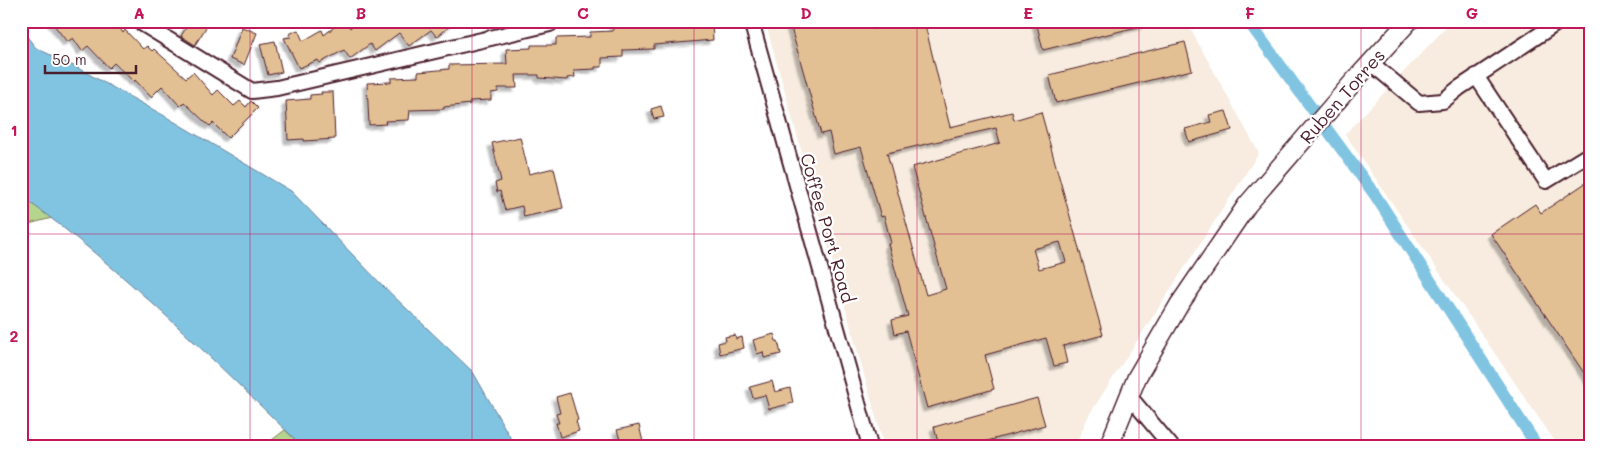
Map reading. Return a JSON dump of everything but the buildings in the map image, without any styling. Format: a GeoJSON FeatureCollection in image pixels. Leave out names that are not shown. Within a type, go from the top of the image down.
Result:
{"type":"FeatureCollection","features":[{"type":"Feature","properties":{"kind":"main road","name":"Ruben Torres"},"geometry":{"type":"LineString","coordinates":[[1109,446],[1142,369],[1179,305],[1247,205],[1409,21]]}},
{"type":"Feature","properties":{"kind":"street"},"geometry":{"type":"LineString","coordinates":[[138,21],[252,91],[277,88],[506,27],[553,22]]}},
{"type":"Feature","properties":{"kind":"street","name":"Coffee Port Road"},"geometry":{"type":"LineString","coordinates":[[751,21],[870,446]]}},
{"type":"Feature","properties":{"kind":"street"},"geometry":{"type":"LineString","coordinates":[[1371,63],[1418,103],[1443,101],[1476,76],[1560,21]]}},
{"type":"Feature","properties":{"kind":"street"},"geometry":{"type":"LineString","coordinates":[[1476,76],[1546,181],[1590,154]]}},
{"type":"Feature","properties":{"kind":"street"},"geometry":{"type":"LineString","coordinates":[[1129,396],[1172,446]]}},
{"type":"Feature","properties":{"kind":"shaded area"},"geometry":{"type":"Polygon","coordinates":[[[765,21],[1186,21],[1259,153],[1089,415],[1075,446],[884,446],[765,21]]]}},
{"type":"Feature","properties":{"kind":"shaded area"},"geometry":{"type":"Polygon","coordinates":[[[1452,21],[1590,21],[1590,446],[1558,446],[1345,134],[1452,21]]]}},
{"type":"Feature","properties":{"kind":"green space"},"geometry":{"type":"Polygon","coordinates":[[[21,196],[52,218],[21,226],[21,196]]]}},
{"type":"Feature","properties":{"kind":"green space"},"geometry":{"type":"Polygon","coordinates":[[[285,430],[302,446],[264,446],[285,430]]]}},
{"type":"Feature","properties":{"kind":"water"},"geometry":{"type":"Polygon","coordinates":[[[21,29],[36,48],[74,66],[163,115],[291,191],[384,287],[473,372],[515,446],[302,446],[131,284],[59,224],[21,196],[21,29]]]}},
{"type":"Feature","properties":{"kind":"waterway"},"geometry":{"type":"LineString","coordinates":[[1248,21],[1375,195],[1537,446]]}}]}
